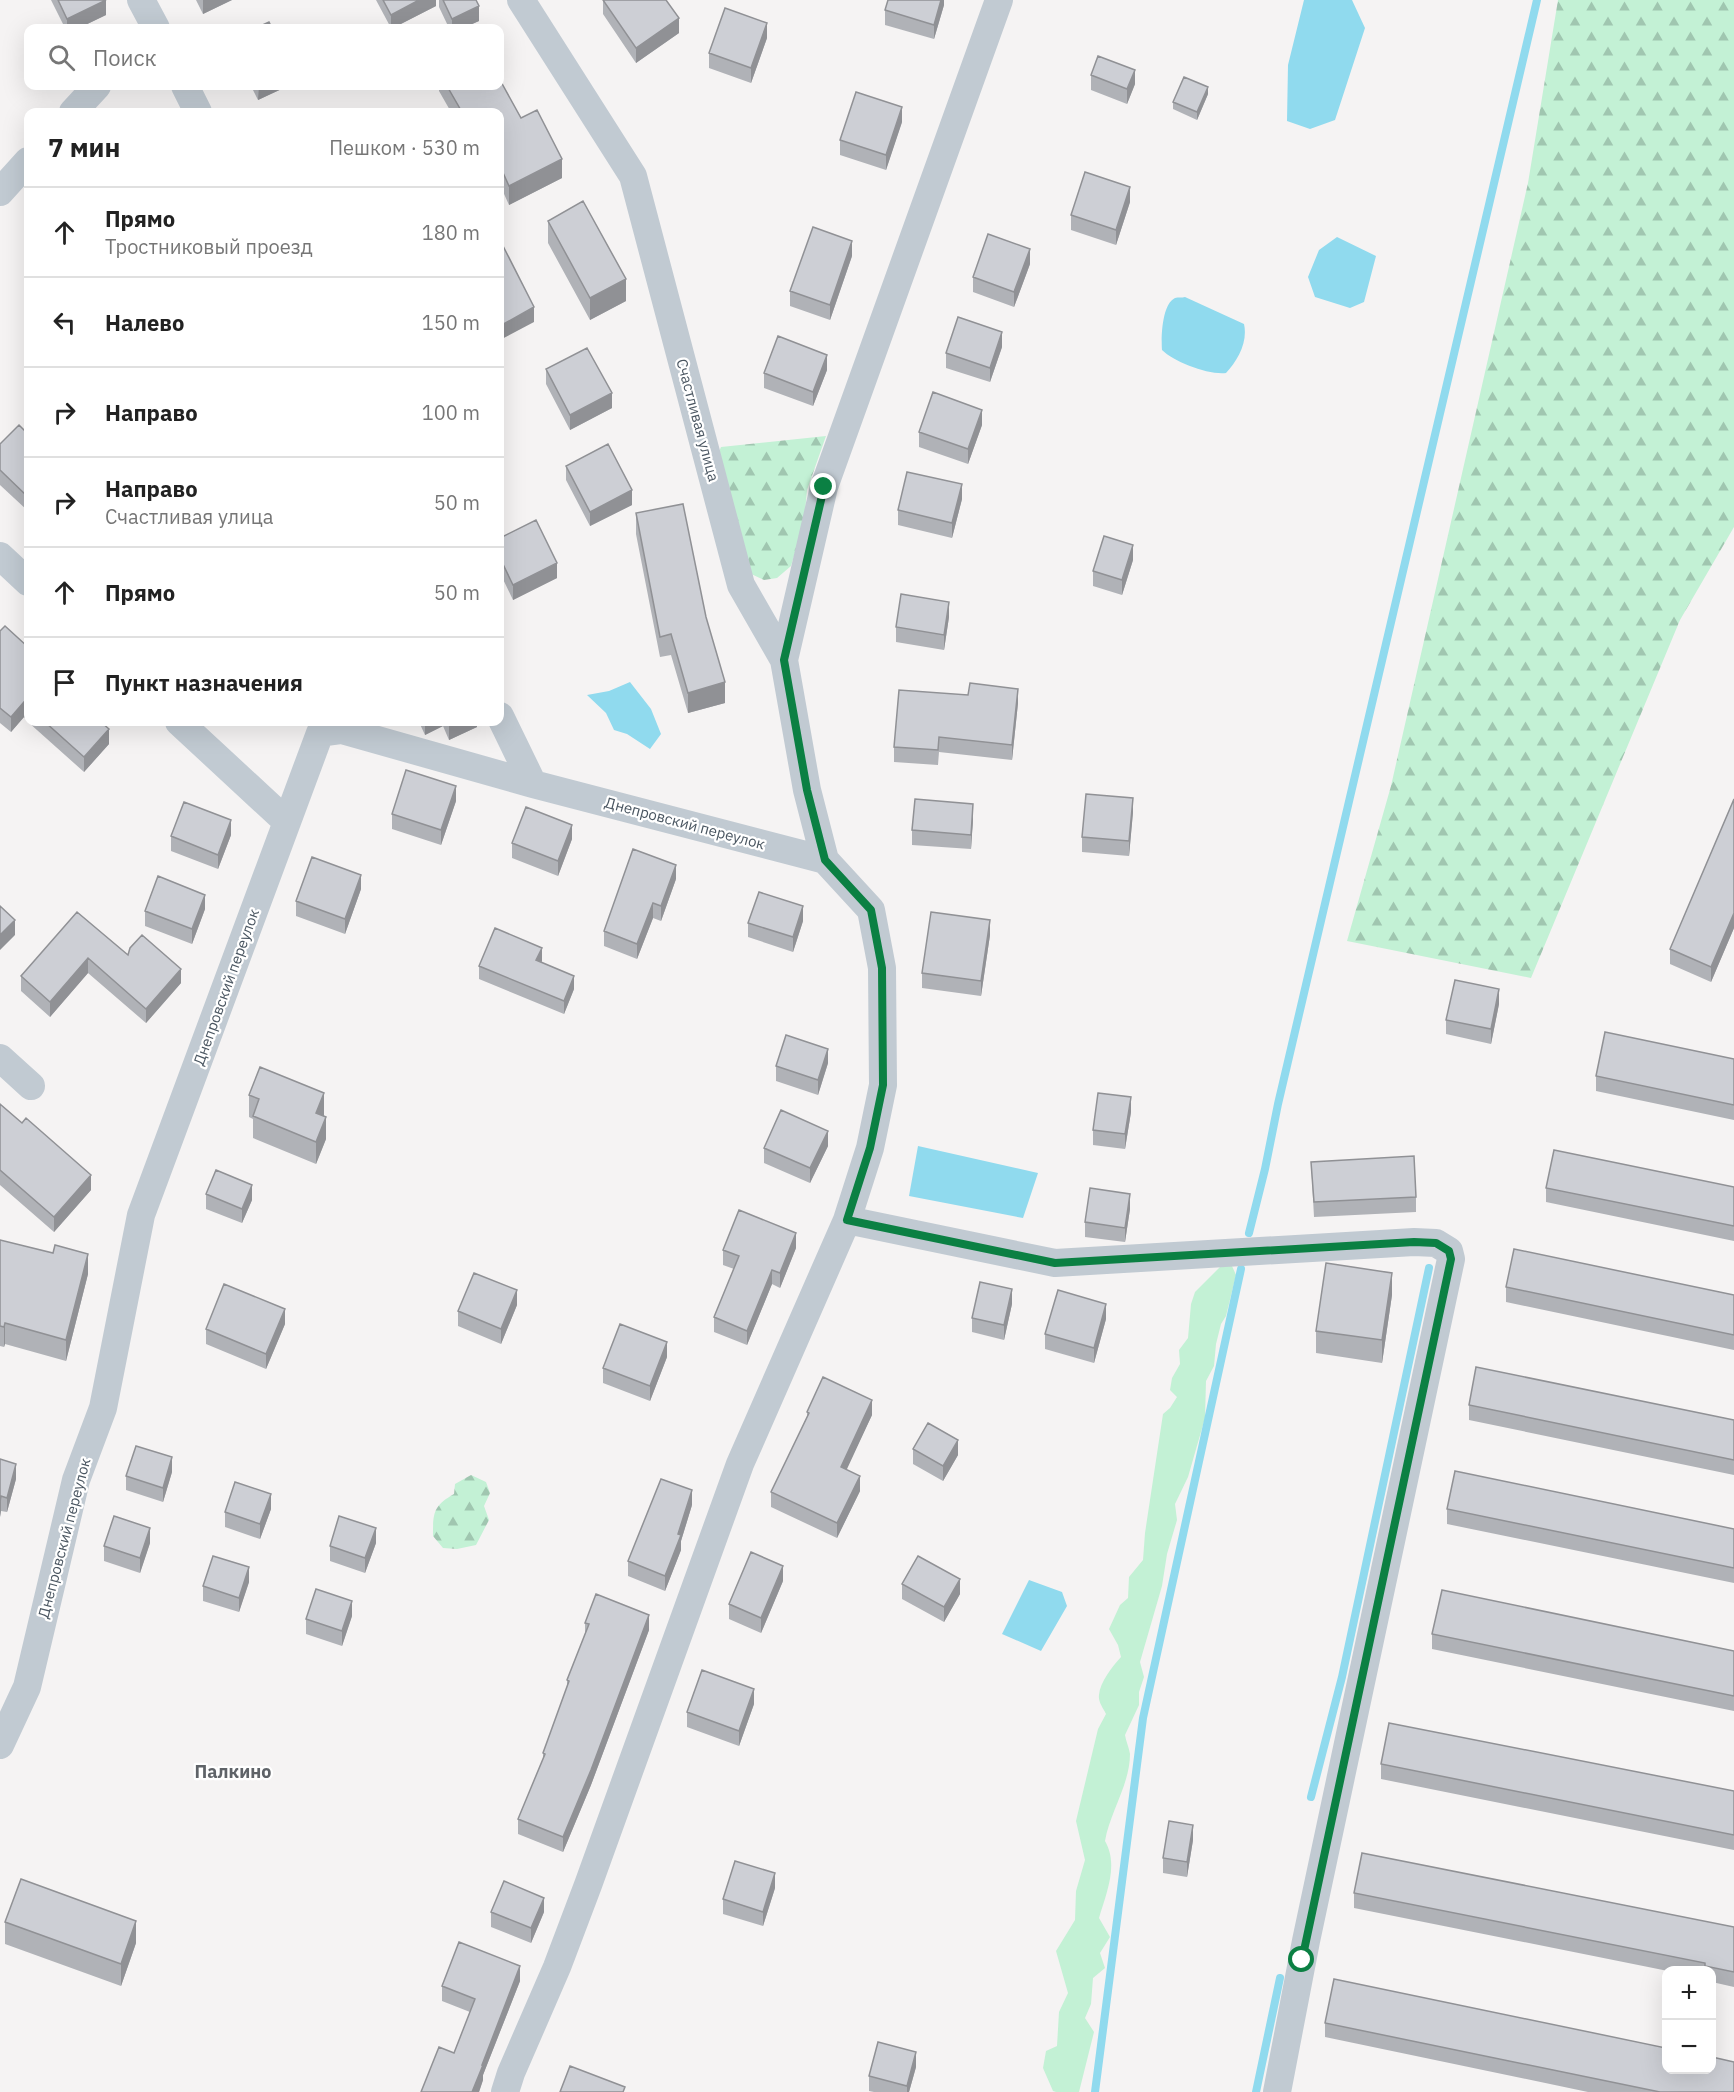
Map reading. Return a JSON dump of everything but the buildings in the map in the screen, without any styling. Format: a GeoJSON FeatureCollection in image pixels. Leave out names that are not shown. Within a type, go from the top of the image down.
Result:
{"type":"FeatureCollection","features":[{"type":"Feature","properties":{"kind":"street","name":"Счастливая улица"},"geometry":{"type":"LineString","coordinates":[[521,0],[633,176],[741,585],[784,660],[807,790],[825,860]]}},
{"type":"Feature","properties":{"kind":"street"},"geometry":{"type":"LineString","coordinates":[[784,660],[824,487],[999,0]]}},
{"type":"Feature","properties":{"kind":"street"},"geometry":{"type":"LineString","coordinates":[[77,108],[94,90]]}},
{"type":"Feature","properties":{"kind":"street"},"geometry":{"type":"LineString","coordinates":[[187,90],[196,108]]}},
{"type":"Feature","properties":{"kind":"street"},"geometry":{"type":"LineString","coordinates":[[0,192],[24,165]]}},
{"type":"Feature","properties":{"kind":"street"},"geometry":{"type":"LineString","coordinates":[[0,556],[24,578]]}},
{"type":"Feature","properties":{"kind":"street"},"geometry":{"type":"LineString","coordinates":[[504,724],[532,784]]}},
{"type":"Feature","properties":{"kind":"street"},"geometry":{"type":"LineString","coordinates":[[183,726],[287,822]]}},
{"type":"Feature","properties":{"kind":"street","name":"Днепровский переулок"},"geometry":{"type":"LineString","coordinates":[[0,1745],[27,1687],[76,1480],[103,1408],[141,1215],[320,733],[342,730],[532,784],[825,860]]}},
{"type":"Feature","properties":{"kind":"street"},"geometry":{"type":"LineString","coordinates":[[505,2092],[588,1885],[740,1464],[847,1220],[870,1148],[883,1085],[882,968],[871,910],[825,860]]}},
{"type":"Feature","properties":{"kind":"street"},"geometry":{"type":"LineString","coordinates":[[0,1058],[31,1086]]}},
{"type":"Feature","properties":{"kind":"street"},"geometry":{"type":"LineString","coordinates":[[847,1220],[1055,1263],[1414,1242],[1436,1243],[1449,1251],[1451,1259],[1311,1918],[1277,2092]]}},
{"type":"Feature","properties":{"kind":"green space"},"geometry":{"type":"Polygon","coordinates":[[[1558,0],[1734,0],[1734,527],[1680,620],[1531,978],[1347,941],[1391,786],[1528,183],[1558,0]]]}},
{"type":"Feature","properties":{"kind":"green space"},"geometry":{"type":"Polygon","coordinates":[[[826,436],[807,490],[804,523],[791,566],[777,578],[764,580],[749,573],[715,461],[721,447],[826,436]]]}},
{"type":"Feature","properties":{"kind":"green space"},"geometry":{"type":"Polygon","coordinates":[[[1223,1264],[1232,1266],[1236,1275],[1226,1316],[1221,1324],[1216,1344],[1214,1366],[1206,1381],[1205,1418],[1188,1477],[1175,1504],[1177,1520],[1167,1554],[1162,1586],[1140,1662],[1144,1677],[1139,1692],[1139,1705],[1125,1735],[1130,1754],[1127,1776],[1105,1841],[1109,1850],[1111,1870],[1099,1918],[1110,1937],[1100,1953],[1105,1968],[1093,1978],[1091,2004],[1085,2018],[1094,2032],[1079,2092],[1056,2092],[1053,2091],[1043,2068],[1046,2051],[1057,2046],[1059,2012],[1068,1993],[1056,1951],[1075,1920],[1076,1891],[1085,1860],[1076,1821],[1098,1729],[1106,1714],[1099,1700],[1100,1690],[1107,1675],[1121,1657],[1118,1645],[1109,1629],[1120,1605],[1128,1598],[1129,1577],[1143,1560],[1163,1414],[1177,1397],[1170,1390],[1172,1378],[1180,1364],[1179,1350],[1188,1338],[1191,1304],[1195,1292],[1223,1264]]]}},
{"type":"Feature","properties":{"kind":"green space"},"geometry":{"type":"Polygon","coordinates":[[[471,1475],[486,1482],[490,1493],[484,1506],[489,1520],[476,1545],[457,1549],[443,1548],[433,1536],[436,1511],[442,1502],[454,1494],[455,1484],[471,1475]]]}},
{"type":"Feature","properties":{"kind":"water"},"geometry":{"type":"Polygon","coordinates":[[[1304,0],[1352,0],[1365,28],[1335,120],[1310,129],[1287,121],[1288,65],[1304,0]]]}},
{"type":"Feature","properties":{"kind":"water"},"geometry":{"type":"Polygon","coordinates":[[[1337,237],[1376,256],[1364,302],[1350,308],[1315,297],[1308,277],[1319,250],[1337,237]]]}},
{"type":"Feature","properties":{"kind":"water"},"geometry":{"type":"Polygon","coordinates":[[[1185,297],[1244,324],[1245,337],[1241,350],[1226,373],[1192,367],[1167,355],[1162,350],[1162,329],[1167,307],[1175,298],[1185,297]]]}},
{"type":"Feature","properties":{"kind":"water"},"geometry":{"type":"Polygon","coordinates":[[[630,682],[651,709],[661,734],[650,749],[627,734],[614,730],[606,713],[587,695],[609,691],[630,682]]]}},
{"type":"Feature","properties":{"kind":"water"},"geometry":{"type":"Polygon","coordinates":[[[918,1146],[1038,1173],[1023,1218],[909,1196],[918,1146]]]}},
{"type":"Feature","properties":{"kind":"water"},"geometry":{"type":"Polygon","coordinates":[[[1029,1580],[1062,1592],[1067,1606],[1041,1651],[1002,1634],[1029,1580]]]}},
{"type":"Feature","properties":{"kind":"waterway"},"geometry":{"type":"LineString","coordinates":[[1249,1233],[1537,0]]}},
{"type":"Feature","properties":{"kind":"waterway"},"geometry":{"type":"LineString","coordinates":[[1311,1797],[1342,1677],[1429,1268]]}},
{"type":"Feature","properties":{"kind":"waterway"},"geometry":{"type":"LineString","coordinates":[[1095,2092],[1143,1718],[1241,1269]]}},
{"type":"Feature","properties":{"kind":"waterway"},"geometry":{"type":"LineString","coordinates":[[1256,2092],[1280,1978]]}},
{"type":"Feature","properties":{"kind":"district","name":"Палкино"},"geometry":{"type":"Point","coordinates":[233,1771]}},
{"type":"Feature","properties":{"kind":"route"},"geometry":{"type":"LineString","coordinates":[[824,487],[784,660],[807,790],[825,860],[871,910],[882,968],[883,1085],[870,1148],[847,1220],[1055,1263],[1414,1242],[1436,1243],[1449,1251],[1451,1259],[1302,1960]]}}]}
